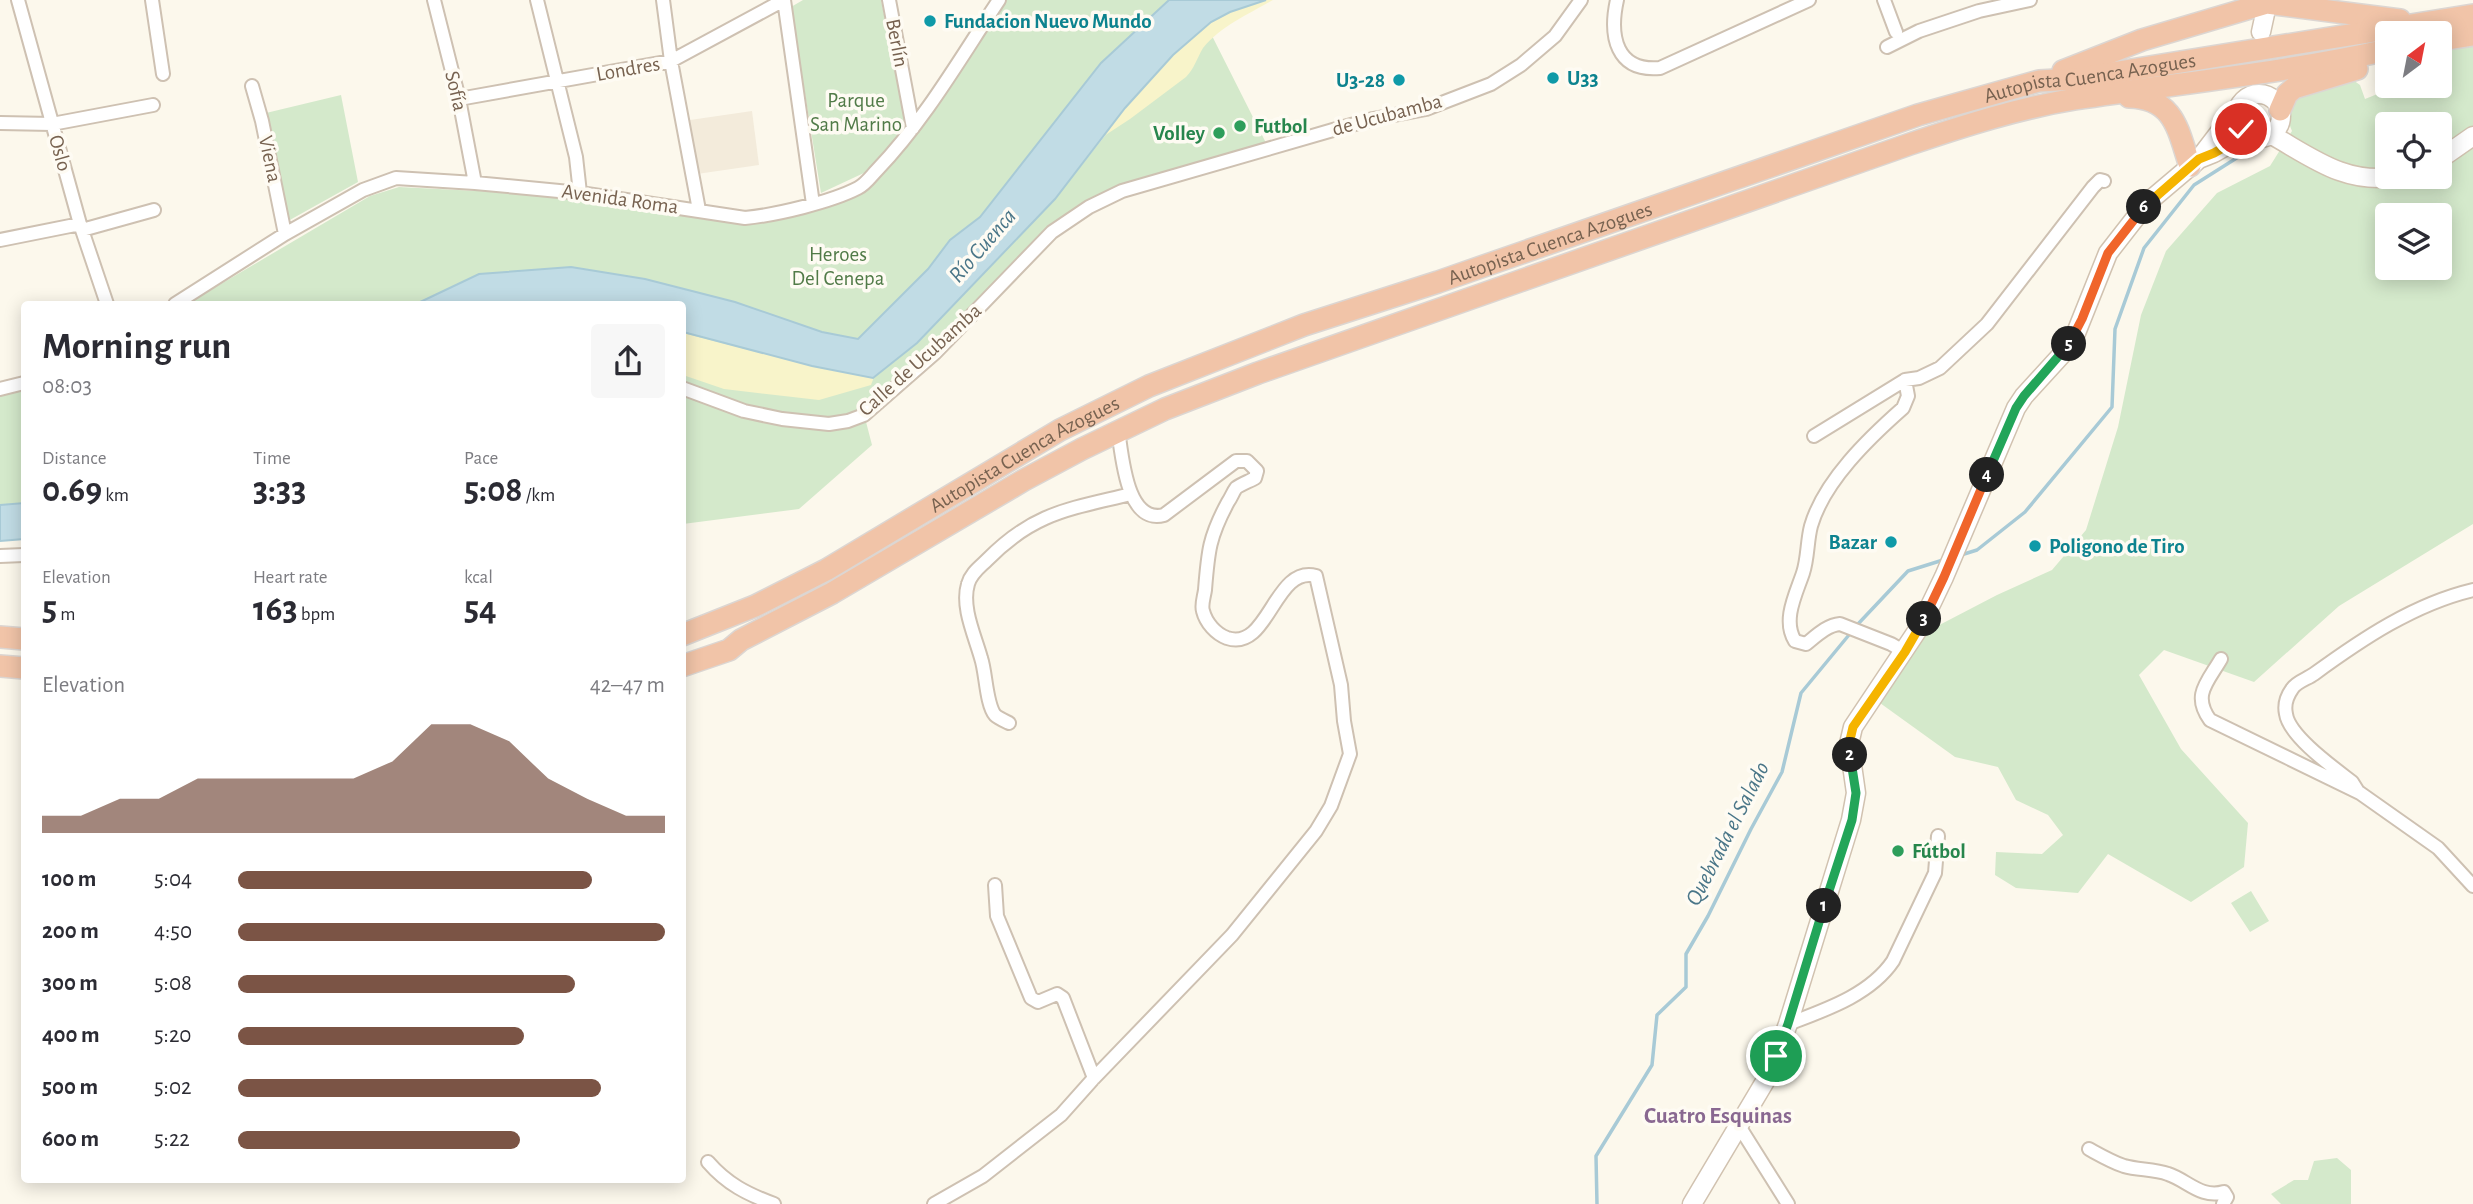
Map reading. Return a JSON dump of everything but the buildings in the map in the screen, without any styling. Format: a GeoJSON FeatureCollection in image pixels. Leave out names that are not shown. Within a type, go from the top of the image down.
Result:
{"type":"FeatureCollection","features":[{"type":"Feature","properties":{"kind":"highway"},"geometry":{"type":"LineString","coordinates":[[2039,81],[2142,40],[2267,1],[2404,21]]}},
{"type":"Feature","properties":{"kind":"highway","name":"Autopista Cuenca Azogues"},"geometry":{"type":"LineString","coordinates":[[2432,21],[2473,15]]}},
{"type":"Feature","properties":{"kind":"highway","name":"Autopista Cuenca Azogues"},"geometry":{"type":"LineString","coordinates":[[686,633],[755,606],[803,583],[1069,425],[1130,394],[1304,325],[1438,282],[1878,128],[2039,81],[2075,79],[2375,30]]}},
{"type":"Feature","properties":{"kind":"highway"},"geometry":{"type":"LineString","coordinates":[[2452,39],[2473,35]]}},
{"type":"Feature","properties":{"kind":"highway","name":"Autopista Cuenca Azogues"},"geometry":{"type":"LineString","coordinates":[[686,665],[730,650],[760,629],[832,593],[1024,480],[1118,430],[1238,380],[1919,141],[2004,115],[2092,97],[2315,64],[2375,52]]}},
{"type":"Feature","properties":{"kind":"highway"},"geometry":{"type":"LineString","coordinates":[[2280,110],[2287,94],[2294,88],[2375,63]]}},
{"type":"Feature","properties":{"kind":"highway"},"geometry":{"type":"LineString","coordinates":[[2092,97],[2142,97],[2166,109],[2176,123],[2194,163]]}},
{"type":"Feature","properties":{"kind":"highway"},"geometry":{"type":"LineString","coordinates":[[0,637],[21,639]]}},
{"type":"Feature","properties":{"kind":"highway"},"geometry":{"type":"LineString","coordinates":[[0,666],[21,668]]}},
{"type":"Feature","properties":{"kind":"main road"},"geometry":{"type":"LineString","coordinates":[[2261,32],[2267,1]]}},
{"type":"Feature","properties":{"kind":"main road"},"geometry":{"type":"LineString","coordinates":[[1692,1204],[1770,1073],[1788,1024],[1852,820],[1856,793],[1849,744],[1853,727],[1921,625],[2016,408],[2071,341],[2108,253],[2147,203],[2194,163],[2252,88],[2272,98],[2280,110],[2279,123],[2270,134],[2259,137],[2247,134],[2238,122],[2238,108]]}},
{"type":"Feature","properties":{"kind":"main road"},"geometry":{"type":"LineString","coordinates":[[2194,163],[2247,134]]}},
{"type":"Feature","properties":{"kind":"main road"},"geometry":{"type":"LineString","coordinates":[[2270,134],[2343,174],[2362,179],[2375,178]]}},
{"type":"Feature","properties":{"kind":"main road"},"geometry":{"type":"LineString","coordinates":[[2452,151],[2473,136]]}},
{"type":"Feature","properties":{"kind":"street","name":"Oslo"},"geometry":{"type":"LineString","coordinates":[[18,0],[81,227],[106,301]]}},
{"type":"Feature","properties":{"kind":"street"},"geometry":{"type":"LineString","coordinates":[[152,0],[163,74]]}},
{"type":"Feature","properties":{"kind":"street","name":"Sofía"},"geometry":{"type":"LineString","coordinates":[[434,0],[459,99],[475,183]]}},
{"type":"Feature","properties":{"kind":"street"},"geometry":{"type":"LineString","coordinates":[[537,0],[576,157],[580,193]]}},
{"type":"Feature","properties":{"kind":"street"},"geometry":{"type":"LineString","coordinates":[[663,0],[671,61],[699,211]]}},
{"type":"Feature","properties":{"kind":"street"},"geometry":{"type":"LineString","coordinates":[[784,0],[813,204]]}},
{"type":"Feature","properties":{"kind":"street","name":"Londres"},"geometry":{"type":"LineString","coordinates":[[459,99],[671,61],[784,0]]}},
{"type":"Feature","properties":{"kind":"street","name":"Berlín"},"geometry":{"type":"LineString","coordinates":[[889,0],[913,128]]}},
{"type":"Feature","properties":{"kind":"street","name":"Avenida Roma"},"geometry":{"type":"LineString","coordinates":[[180,301],[285,234],[363,190],[396,178],[580,193],[745,218],[813,204],[860,187],[894,153],[913,128],[999,0]]}},
{"type":"Feature","properties":{"kind":"street","name":"de Ucubamba"},"geometry":{"type":"LineString","coordinates":[[1122,191],[1360,122],[1426,109],[1491,84],[1521,65],[1555,36],[1581,0]]}},
{"type":"Feature","properties":{"kind":"street"},"geometry":{"type":"LineString","coordinates":[[1617,0],[1613,16],[1619,51],[1632,64],[1645,69],[1660,68],[1809,0]]}},
{"type":"Feature","properties":{"kind":"street"},"geometry":{"type":"LineString","coordinates":[[1884,0],[1896,32]]}},
{"type":"Feature","properties":{"kind":"street"},"geometry":{"type":"LineString","coordinates":[[1886,47],[1919,31],[1979,11],[2030,0]]}},
{"type":"Feature","properties":{"kind":"street","name":"Viena"},"geometry":{"type":"LineString","coordinates":[[252,86],[262,121],[285,234]]}},
{"type":"Feature","properties":{"kind":"street"},"geometry":{"type":"LineString","coordinates":[[0,123],[52,124],[153,105]]}},
{"type":"Feature","properties":{"kind":"street"},"geometry":{"type":"LineString","coordinates":[[1814,436],[1905,380],[1919,378],[1940,368],[1987,324],[2093,187],[2100,180],[2104,181]]}},
{"type":"Feature","properties":{"kind":"street","name":"Calle de Ucubamba"},"geometry":{"type":"LineString","coordinates":[[686,389],[744,411],[782,419],[829,424],[864,415],[935,353],[1052,232],[1089,207],[1122,191]]}},
{"type":"Feature","properties":{"kind":"street"},"geometry":{"type":"LineString","coordinates":[[0,240],[81,227],[155,210]]}},
{"type":"Feature","properties":{"kind":"street"},"geometry":{"type":"LineString","coordinates":[[1905,380],[1908,396],[1903,408],[1841,470],[1825,494],[1812,524],[1807,560],[1790,614],[1790,631],[1794,640],[1806,644],[1834,625],[1844,626],[1905,652]]}},
{"type":"Feature","properties":{"kind":"street"},"geometry":{"type":"LineString","coordinates":[[0,389],[21,384]]}},
{"type":"Feature","properties":{"kind":"street"},"geometry":{"type":"LineString","coordinates":[[934,1204],[983,1176],[1061,1115],[1231,935],[1317,831],[1331,806],[1350,754],[1341,685],[1316,576],[1308,574],[1296,578],[1256,631],[1243,640],[1229,639],[1215,632],[1202,608],[1207,553],[1214,531],[1237,488],[1255,478],[1256,471],[1247,461],[1236,461],[1189,498],[1159,517],[1151,516],[1139,506],[1124,476],[1118,430]]}},
{"type":"Feature","properties":{"kind":"street"},"geometry":{"type":"LineString","coordinates":[[1009,723],[995,715],[990,701],[966,599],[973,573],[1022,528],[1060,511],[1131,494]]}},
{"type":"Feature","properties":{"kind":"street"},"geometry":{"type":"LineString","coordinates":[[0,556],[21,555]]}},
{"type":"Feature","properties":{"kind":"street"},"geometry":{"type":"LineString","coordinates":[[2360,793],[2352,782],[2303,743],[2286,716],[2286,698],[2293,686],[2365,638],[2443,597],[2473,590]]}},
{"type":"Feature","properties":{"kind":"street"},"geometry":{"type":"LineString","coordinates":[[2221,659],[2201,694],[2201,707],[2210,720],[2360,793],[2438,848],[2473,886]]}},
{"type":"Feature","properties":{"kind":"street"},"geometry":{"type":"LineString","coordinates":[[1788,1024],[1833,1007],[1884,975],[1935,873],[1938,836]]}},
{"type":"Feature","properties":{"kind":"street"},"geometry":{"type":"LineString","coordinates":[[995,884],[997,916],[1031,998],[1038,1002],[1057,994],[1063,998],[1094,1078]]}},
{"type":"Feature","properties":{"kind":"street"},"geometry":{"type":"LineString","coordinates":[[1739,1126],[1788,1204]]}},
{"type":"Feature","properties":{"kind":"street"},"geometry":{"type":"LineString","coordinates":[[2089,1149],[2123,1165],[2168,1174],[2191,1188],[2218,1194],[2224,1192],[2227,1197],[2223,1204]]}},
{"type":"Feature","properties":{"kind":"street"},"geometry":{"type":"LineString","coordinates":[[708,1162],[739,1190],[774,1204]]}},
{"type":"Feature","properties":{"kind":"shaded area"},"geometry":{"type":"Polygon","coordinates":[[[752,111],[759,165],[697,174],[690,120],[752,111]]]}},
{"type":"Feature","properties":{"kind":"green space","name":"Parque San Marino"},"geometry":{"type":"Polygon","coordinates":[[[803,0],[881,0],[907,126],[866,172],[821,193],[791,7],[803,0]]]}},
{"type":"Feature","properties":{"kind":"green space","name":"Heroes Del Cenepa"},"geometry":{"type":"Polygon","coordinates":[[[1005,0],[1169,0],[1101,63],[980,217],[950,240],[928,269],[858,339],[822,332],[735,302],[479,274],[422,301],[192,301],[370,196],[399,187],[580,193],[746,222],[767,223],[860,187],[1005,0]]]}},
{"type":"Feature","properties":{"kind":"green space"},"geometry":{"type":"Polygon","coordinates":[[[1201,14],[1266,143],[1260,150],[1122,191],[1052,232],[935,353],[848,421],[782,419],[686,389],[686,333],[812,366],[873,378],[917,343],[1055,199],[1201,14]]]}},
{"type":"Feature","properties":{"kind":"green space"},"geometry":{"type":"Polygon","coordinates":[[[2473,41],[2473,524],[2339,606],[2254,682],[2164,650],[2139,675],[2181,749],[2248,823],[2244,867],[2191,902],[2108,854],[2078,893],[2016,888],[1995,875],[1996,852],[2042,854],[2063,835],[2048,815],[2016,800],[1998,767],[1955,757],[1880,703],[1924,633],[2052,570],[2086,530],[2118,427],[2141,315],[2166,251],[2217,193],[2270,166],[2292,131],[2289,114],[2295,96],[2353,80],[2360,85],[2365,99],[2375,95],[2375,98],[2452,98],[2452,46],[2473,41]]]}},
{"type":"Feature","properties":{"kind":"green space"},"geometry":{"type":"Polygon","coordinates":[[[341,95],[358,182],[288,221],[266,113],[341,95]]]}},
{"type":"Feature","properties":{"kind":"green space"},"geometry":{"type":"Polygon","coordinates":[[[21,387],[21,503],[0,505],[0,393],[21,387]]]}},
{"type":"Feature","properties":{"kind":"green space"},"geometry":{"type":"Polygon","coordinates":[[[686,393],[782,423],[865,418],[872,445],[799,509],[686,524],[686,393]]]}},
{"type":"Feature","properties":{"kind":"green space"},"geometry":{"type":"Polygon","coordinates":[[[2251,891],[2269,921],[2250,932],[2231,903],[2251,891]]]}},
{"type":"Feature","properties":{"kind":"green space"},"geometry":{"type":"Polygon","coordinates":[[[2337,1158],[2351,1170],[2351,1204],[2281,1204],[2271,1194],[2294,1180],[2308,1180],[2314,1161],[2337,1158]]]}},
{"type":"Feature","properties":{"kind":"sand"},"geometry":{"type":"Polygon","coordinates":[[[1226,0],[1273,0],[1218,33],[1203,48],[1186,77],[1104,136],[1114,108],[1226,0]]]}},
{"type":"Feature","properties":{"kind":"sand"},"geometry":{"type":"Polygon","coordinates":[[[686,334],[812,366],[874,377],[871,385],[819,400],[724,389],[686,376],[686,334]]]}},
{"type":"Feature","properties":{"kind":"water","name":"Río Cuenca"},"geometry":{"type":"Polygon","coordinates":[[[1169,0],[1266,0],[1230,12],[1211,22],[1173,55],[1125,108],[1055,199],[917,343],[873,378],[812,366],[686,333],[686,301],[422,301],[479,274],[571,267],[645,279],[735,302],[822,332],[858,339],[928,269],[950,240],[980,217],[1101,63],[1169,0]]]}},
{"type":"Feature","properties":{"kind":"water"},"geometry":{"type":"Polygon","coordinates":[[[21,503],[21,539],[0,541],[0,505],[21,503]]]}},
{"type":"Feature","properties":{"kind":"waterway","name":"Quebrada el Salado"},"geometry":{"type":"LineString","coordinates":[[1961,555],[1977,550],[2025,512],[2112,407],[2115,329],[2144,248],[2194,185],[2254,147]]}},
{"type":"Feature","properties":{"kind":"waterway","name":"Quebrada el Salado"},"geometry":{"type":"LineString","coordinates":[[1597,1204],[1596,1156],[1652,1065],[1657,1015],[1686,987],[1686,954],[1782,772],[1801,693],[1858,624],[1908,571],[1943,560]]}},
{"type":"Feature","properties":{"kind":"place","name":"Fundacion Nuevo Mundo"},"geometry":{"type":"Point","coordinates":[930,21]}},
{"type":"Feature","properties":{"kind":"place","name":"U33"},"geometry":{"type":"Point","coordinates":[1553,78]}},
{"type":"Feature","properties":{"kind":"place","name":"U3-28"},"geometry":{"type":"Point","coordinates":[1399,80]}},
{"type":"Feature","properties":{"kind":"place","name":"Futbol"},"geometry":{"type":"Point","coordinates":[1240,126]}},
{"type":"Feature","properties":{"kind":"place","name":"Volley"},"geometry":{"type":"Point","coordinates":[1219,133]}},
{"type":"Feature","properties":{"kind":"place","name":"Bazar"},"geometry":{"type":"Point","coordinates":[1891,542]}},
{"type":"Feature","properties":{"kind":"place","name":"Poligono de Tiro"},"geometry":{"type":"Point","coordinates":[2035,546]}},
{"type":"Feature","properties":{"kind":"place","name":"Fútbol"},"geometry":{"type":"Point","coordinates":[1898,851]}},
{"type":"Feature","properties":{"kind":"district","name":"Cuatro Esquinas"},"geometry":{"type":"Point","coordinates":[1718,1116]}},
{"type":"Feature","properties":{"kind":"route"},"geometry":{"type":"LineString","coordinates":[[1776,1056],[1852,820],[1856,793],[1849,744],[1853,727],[1921,625],[2016,408],[2066,350],[2076,333],[2108,253],[2147,203],[2199,159],[2247,134],[2241,129]]}}]}
